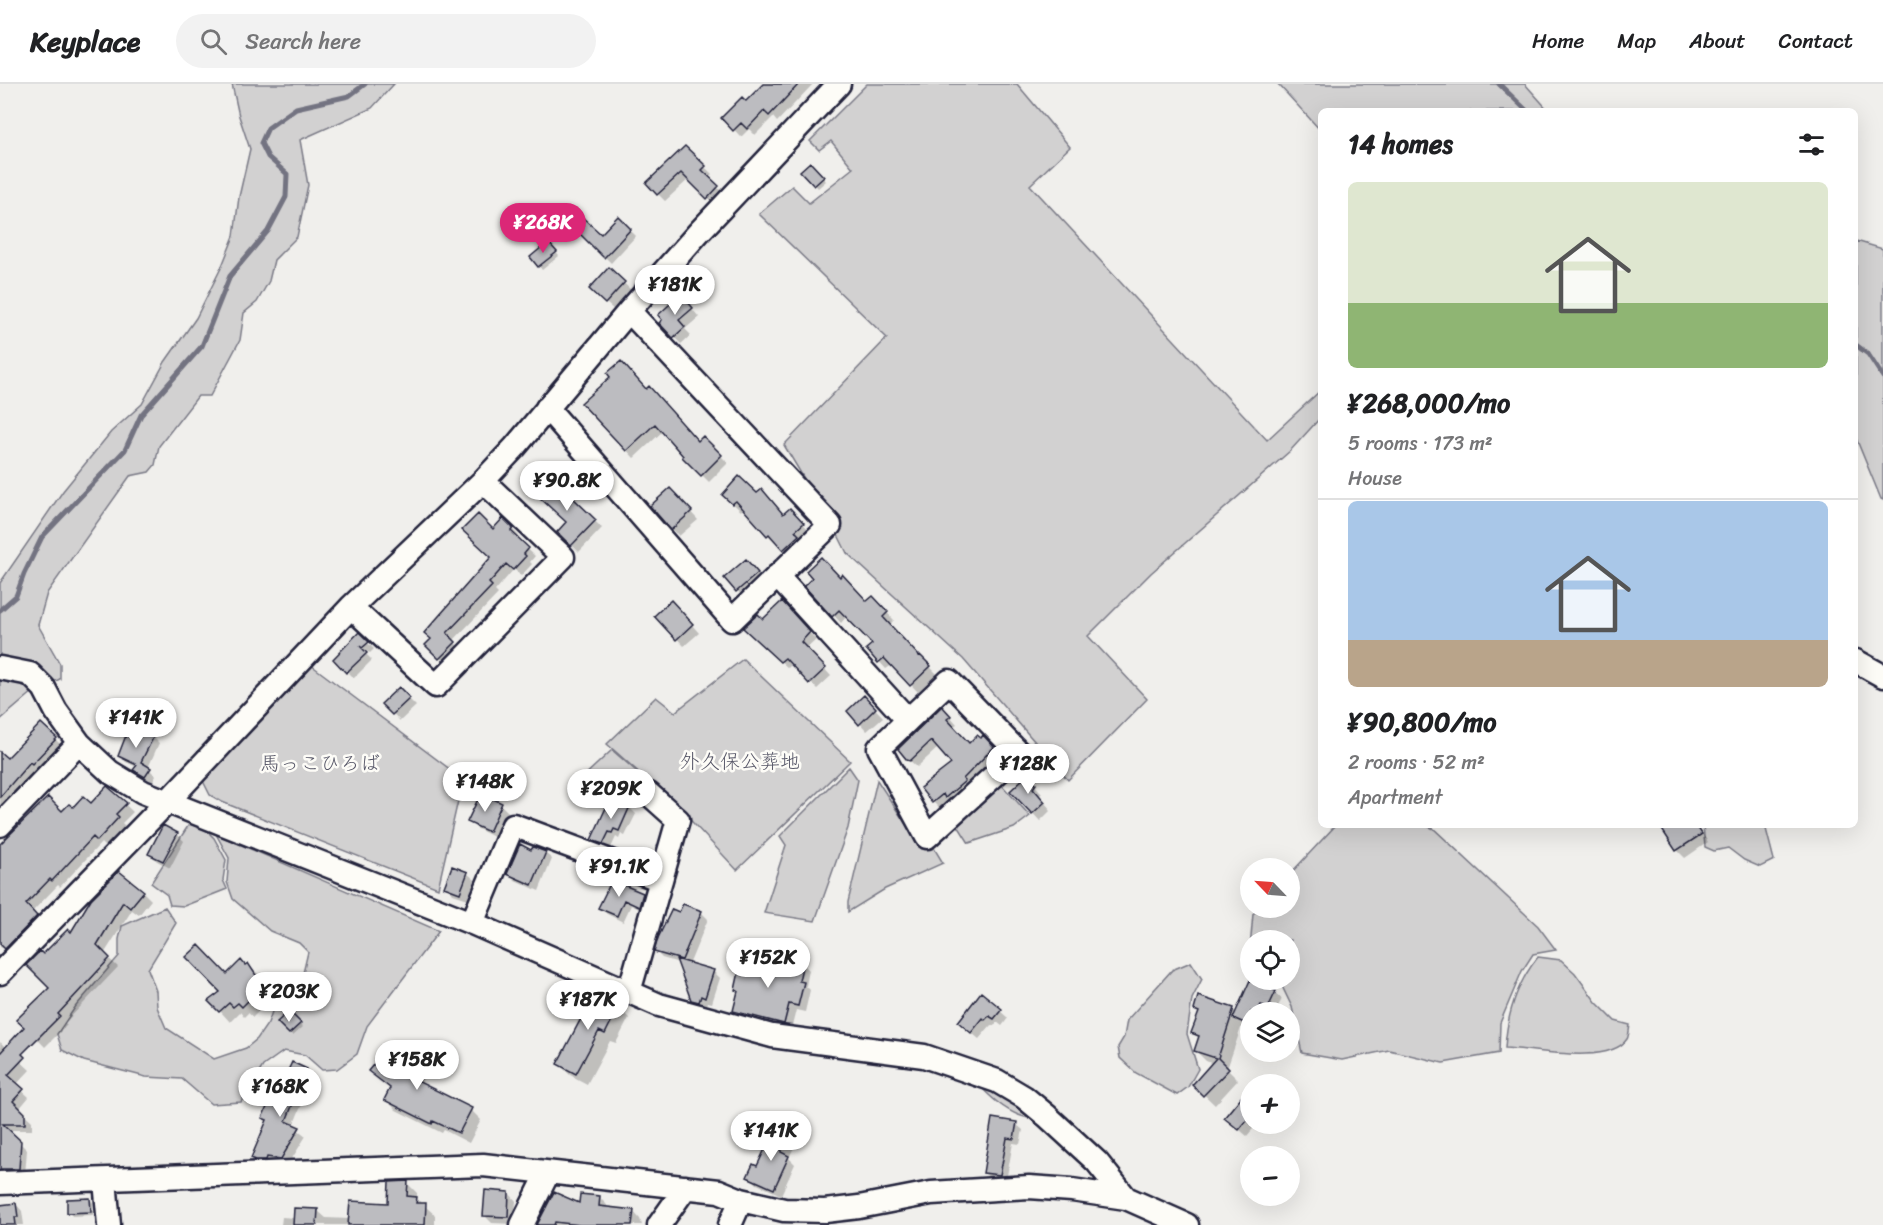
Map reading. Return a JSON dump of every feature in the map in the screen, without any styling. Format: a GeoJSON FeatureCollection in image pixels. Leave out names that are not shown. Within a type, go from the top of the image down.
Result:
{"type":"FeatureCollection","features":[{"type":"Feature","properties":{"kind":"street"},"geometry":{"type":"LineString","coordinates":[[0,973],[168,801],[351,607],[483,481],[699,232],[839,84]]}},
{"type":"Feature","properties":{"kind":"street"},"geometry":{"type":"LineString","coordinates":[[547,408],[732,620],[830,525],[629,311]]}},
{"type":"Feature","properties":{"kind":"street"},"geometry":{"type":"LineString","coordinates":[[351,607],[436,686],[562,557],[483,481]]}},
{"type":"Feature","properties":{"kind":"street"},"geometry":{"type":"LineString","coordinates":[[777,576],[908,720]]}},
{"type":"Feature","properties":{"kind":"street"},"geometry":{"type":"LineString","coordinates":[[1858,662],[1883,676]]}},
{"type":"Feature","properties":{"kind":"street"},"geometry":{"type":"LineString","coordinates":[[0,668],[30,674],[44,688],[56,711],[80,743],[110,772],[143,792],[472,923],[659,1005],[772,1036],[924,1056],[997,1080],[1024,1097],[1056,1124],[1104,1169],[1126,1198]]}},
{"type":"Feature","properties":{"kind":"street"},"geometry":{"type":"LineString","coordinates":[[949,681],[1019,753],[927,837],[879,748],[908,720],[949,681]]}},
{"type":"Feature","properties":{"kind":"street"},"geometry":{"type":"LineString","coordinates":[[0,825],[80,743]]}},
{"type":"Feature","properties":{"kind":"street"},"geometry":{"type":"LineString","coordinates":[[629,992],[678,820],[649,794]]}},
{"type":"Feature","properties":{"kind":"street"},"geometry":{"type":"LineString","coordinates":[[472,923],[513,825],[661,880]]}},
{"type":"Feature","properties":{"kind":"street"},"geometry":{"type":"LineString","coordinates":[[0,1183],[472,1166],[719,1191],[741,1200],[784,1210],[825,1211],[931,1193],[1029,1187],[1072,1190],[1126,1198],[1187,1225]]}},
{"type":"Feature","properties":{"kind":"street"},"geometry":{"type":"LineString","coordinates":[[522,1225],[548,1173]]}},
{"type":"Feature","properties":{"kind":"street"},"geometry":{"type":"LineString","coordinates":[[105,1180],[109,1225]]}},
{"type":"Feature","properties":{"kind":"street"},"geometry":{"type":"LineString","coordinates":[[660,1225],[686,1187]]}},
{"type":"Feature","properties":{"kind":"street"},"geometry":{"type":"LineString","coordinates":[[730,1225],[741,1200]]}},
{"type":"Feature","properties":{"kind":"green space"},"geometry":{"type":"Polygon","coordinates":[[[232,84],[394,84],[372,108],[300,140],[308,185],[297,237],[274,260],[269,281],[257,302],[244,313],[240,340],[210,396],[198,396],[159,446],[155,465],[149,472],[130,476],[47,593],[38,625],[60,664],[60,679],[47,685],[0,663],[0,583],[63,491],[111,432],[142,404],[165,362],[196,318],[222,266],[234,236],[239,197],[250,149],[232,84]]]}},
{"type":"Feature","properties":{"kind":"green space"},"geometry":{"type":"Polygon","coordinates":[[[867,84],[1017,84],[1070,147],[1030,185],[1267,440],[1318,393],[1318,420],[1290,451],[1151,573],[1088,636],[1147,699],[1068,780],[963,659],[847,553],[784,445],[887,338],[759,214],[792,186],[809,203],[853,168],[831,141],[819,150],[810,141],[867,84]]]}},
{"type":"Feature","properties":{"kind":"green space"},"geometry":{"type":"Polygon","coordinates":[[[1278,84],[1525,84],[1546,108],[1318,108],[1318,128],[1278,84]]]}},
{"type":"Feature","properties":{"kind":"green space"},"geometry":{"type":"Polygon","coordinates":[[[1858,242],[1883,249],[1883,500],[1858,443],[1858,242]]]}},
{"type":"Feature","properties":{"kind":"green space","name":"外久保公葬地"},"geometry":{"type":"Polygon","coordinates":[[[743,659],[850,761],[737,870],[680,809],[607,744],[656,697],[675,712],[743,659]]]}},
{"type":"Feature","properties":{"kind":"green space","name":"馬っこひろば"},"geometry":{"type":"Polygon","coordinates":[[[311,665],[463,779],[438,888],[222,802],[210,795],[203,781],[311,665]]]}},
{"type":"Feature","properties":{"kind":"green space"},"geometry":{"type":"Polygon","coordinates":[[[0,673],[23,677],[34,691],[0,720],[0,673]]]}},
{"type":"Feature","properties":{"kind":"green space"},"geometry":{"type":"Polygon","coordinates":[[[612,750],[651,784],[634,798],[581,779],[612,750]]]}},
{"type":"Feature","properties":{"kind":"green space"},"geometry":{"type":"Polygon","coordinates":[[[849,767],[858,780],[848,828],[815,921],[764,913],[786,845],[780,836],[849,767]]]}},
{"type":"Feature","properties":{"kind":"green space"},"geometry":{"type":"Polygon","coordinates":[[[877,780],[922,849],[931,843],[943,863],[885,889],[848,912],[848,902],[877,780]]]}},
{"type":"Feature","properties":{"kind":"green space"},"geometry":{"type":"Polygon","coordinates":[[[1000,783],[1030,816],[1014,828],[969,843],[955,821],[1000,783]]]}},
{"type":"Feature","properties":{"kind":"green space"},"geometry":{"type":"Polygon","coordinates":[[[190,823],[203,827],[214,838],[226,860],[223,880],[227,889],[184,906],[170,905],[167,895],[151,883],[190,823]]]}},
{"type":"Feature","properties":{"kind":"green space"},"geometry":{"type":"Polygon","coordinates":[[[1333,828],[1432,828],[1538,926],[1556,950],[1533,954],[1522,971],[1500,1023],[1499,1053],[1443,1063],[1389,1050],[1342,1060],[1302,1053],[1300,1002],[1290,1002],[1284,990],[1300,990],[1300,930],[1252,930],[1253,918],[1300,918],[1300,863],[1333,828]]]}},
{"type":"Feature","properties":{"kind":"green space"},"geometry":{"type":"Polygon","coordinates":[[[1703,828],[1766,828],[1774,860],[1760,867],[1744,860],[1728,848],[1714,851],[1705,847],[1703,828]]]}},
{"type":"Feature","properties":{"kind":"green space"},"geometry":{"type":"Polygon","coordinates":[[[216,834],[439,931],[367,1026],[357,1054],[337,1069],[322,1070],[305,1055],[284,1051],[263,1066],[241,1102],[211,1104],[182,1079],[146,1077],[84,1061],[62,1050],[57,1034],[76,1006],[119,956],[122,926],[165,907],[176,923],[148,969],[156,991],[157,1007],[166,1028],[214,1059],[246,1048],[257,1039],[268,1023],[273,1009],[300,986],[308,952],[299,943],[270,931],[233,899],[227,882],[229,858],[216,834]]]}},
{"type":"Feature","properties":{"kind":"green space"},"geometry":{"type":"Polygon","coordinates":[[[1538,957],[1561,960],[1575,973],[1596,1002],[1615,1021],[1630,1025],[1627,1039],[1618,1047],[1588,1054],[1505,1048],[1514,1000],[1524,978],[1538,957]]]}},
{"type":"Feature","properties":{"kind":"green space"},"geometry":{"type":"Polygon","coordinates":[[[1191,962],[1202,979],[1192,999],[1187,1034],[1198,1069],[1188,1087],[1177,1095],[1136,1073],[1120,1058],[1118,1047],[1124,1037],[1127,1020],[1172,970],[1191,962]]]}},
{"type":"Feature","properties":{"kind":"green space"},"geometry":{"type":"Polygon","coordinates":[[[987,1082],[1023,1105],[1028,1118],[1009,1110],[991,1097],[981,1087],[987,1082]]]}},
{"type":"Feature","properties":{"kind":"building"},"geometry":{"type":"Polygon","coordinates":[[[763,84],[799,84],[769,116],[764,111],[747,129],[741,123],[733,131],[721,118],[742,97],[746,101],[763,84]]]}},
{"type":"Feature","properties":{"kind":"building"},"geometry":{"type":"Polygon","coordinates":[[[685,146],[706,166],[702,170],[719,186],[707,199],[681,173],[657,195],[646,183],[685,146]]]}},
{"type":"Feature","properties":{"kind":"building"},"geometry":{"type":"Polygon","coordinates":[[[810,162],[824,177],[814,186],[800,171],[810,162]]]}},
{"type":"Feature","properties":{"kind":"building"},"geometry":{"type":"Polygon","coordinates":[[[618,216],[631,229],[604,258],[573,227],[582,217],[601,234],[618,216]]]}},
{"type":"Feature","properties":{"kind":"building"},"geometry":{"type":"Polygon","coordinates":[[[548,242],[557,252],[538,267],[530,257],[548,242]]]}},
{"type":"Feature","properties":{"kind":"building"},"geometry":{"type":"Polygon","coordinates":[[[609,267],[625,282],[605,304],[589,289],[609,267]]]}},
{"type":"Feature","properties":{"kind":"building"},"geometry":{"type":"Polygon","coordinates":[[[681,294],[693,308],[679,320],[685,327],[673,338],[659,323],[662,320],[658,315],[681,294]]]}},
{"type":"Feature","properties":{"kind":"building"},"geometry":{"type":"Polygon","coordinates":[[[621,361],[646,389],[649,386],[698,441],[703,436],[722,455],[701,476],[655,424],[626,451],[581,403],[610,377],[607,373],[621,361]]]}},
{"type":"Feature","properties":{"kind":"building"},"geometry":{"type":"Polygon","coordinates":[[[739,476],[757,493],[762,489],[783,514],[790,508],[804,523],[795,531],[799,535],[783,550],[769,534],[767,536],[736,501],[732,504],[722,495],[739,476]]]}},
{"type":"Feature","properties":{"kind":"building"},"geometry":{"type":"Polygon","coordinates":[[[556,478],[596,520],[571,546],[557,532],[566,522],[539,497],[556,478]]]}},
{"type":"Feature","properties":{"kind":"building"},"geometry":{"type":"Polygon","coordinates":[[[670,488],[692,511],[671,530],[650,506],[670,488]]]}},
{"type":"Feature","properties":{"kind":"building"},"geometry":{"type":"Polygon","coordinates":[[[478,514],[493,529],[503,518],[513,528],[511,531],[529,548],[524,554],[526,556],[513,570],[506,564],[489,583],[492,586],[447,633],[456,642],[439,659],[425,645],[431,639],[424,633],[491,557],[462,530],[478,514]]]}},
{"type":"Feature","properties":{"kind":"building"},"geometry":{"type":"Polygon","coordinates":[[[821,557],[840,577],[842,574],[867,601],[873,596],[888,612],[883,617],[931,666],[910,686],[884,658],[878,663],[866,649],[872,644],[839,610],[832,617],[804,586],[812,578],[806,571],[821,557]]]}},
{"type":"Feature","properties":{"kind":"building"},"geometry":{"type":"Polygon","coordinates":[[[746,559],[758,573],[736,592],[724,578],[746,559]]]}},
{"type":"Feature","properties":{"kind":"building"},"geometry":{"type":"Polygon","coordinates":[[[671,600],[693,624],[676,640],[654,616],[671,600]]]}},
{"type":"Feature","properties":{"kind":"building"},"geometry":{"type":"Polygon","coordinates":[[[782,601],[810,632],[801,642],[826,668],[809,684],[785,658],[780,662],[743,628],[758,614],[763,619],[782,601]]]}},
{"type":"Feature","properties":{"kind":"building"},"geometry":{"type":"Polygon","coordinates":[[[359,632],[369,642],[362,648],[367,653],[346,673],[333,659],[359,632]]]}},
{"type":"Feature","properties":{"kind":"building"},"geometry":{"type":"Polygon","coordinates":[[[399,687],[410,698],[392,715],[381,704],[399,687]]]}},
{"type":"Feature","properties":{"kind":"building"},"geometry":{"type":"Polygon","coordinates":[[[864,695],[876,708],[859,725],[847,711],[864,695]]]}},
{"type":"Feature","properties":{"kind":"building"},"geometry":{"type":"Polygon","coordinates":[[[942,706],[951,716],[947,719],[969,743],[977,735],[981,738],[983,735],[994,747],[963,779],[965,781],[945,798],[943,794],[932,803],[920,788],[951,764],[931,741],[910,761],[898,749],[942,706]]]}},
{"type":"Feature","properties":{"kind":"building"},"geometry":{"type":"Polygon","coordinates":[[[41,723],[57,738],[32,764],[30,762],[0,797],[0,752],[7,758],[41,723]]]}},
{"type":"Feature","properties":{"kind":"building"},"geometry":{"type":"Polygon","coordinates":[[[130,725],[154,736],[141,762],[151,768],[145,777],[133,770],[137,765],[118,756],[130,725]]]}},
{"type":"Feature","properties":{"kind":"building"},"geometry":{"type":"Polygon","coordinates":[[[1027,775],[1036,784],[1033,788],[1045,802],[1032,814],[1010,791],[1027,775]]]}},
{"type":"Feature","properties":{"kind":"building"},"geometry":{"type":"Polygon","coordinates":[[[107,786],[127,803],[116,814],[119,817],[97,841],[93,837],[52,881],[50,879],[26,904],[37,916],[5,949],[0,944],[0,844],[48,797],[62,811],[69,804],[73,807],[83,796],[91,803],[107,786]]]}},
{"type":"Feature","properties":{"kind":"building"},"geometry":{"type":"Polygon","coordinates":[[[481,793],[502,803],[489,832],[467,822],[481,793]]]}},
{"type":"Feature","properties":{"kind":"building"},"geometry":{"type":"Polygon","coordinates":[[[611,797],[630,806],[619,831],[614,829],[612,833],[609,832],[603,844],[591,840],[611,797]]]}},
{"type":"Feature","properties":{"kind":"building"},"geometry":{"type":"Polygon","coordinates":[[[163,825],[178,833],[163,861],[148,854],[163,825]]]}},
{"type":"Feature","properties":{"kind":"building"},"geometry":{"type":"Polygon","coordinates":[[[1661,828],[1698,828],[1702,834],[1676,851],[1661,828]]]}},
{"type":"Feature","properties":{"kind":"building"},"geometry":{"type":"Polygon","coordinates":[[[520,844],[531,850],[533,847],[546,852],[532,885],[507,874],[520,844]]]}},
{"type":"Feature","properties":{"kind":"building"},"geometry":{"type":"Polygon","coordinates":[[[452,866],[468,872],[460,893],[444,887],[452,866]]]}},
{"type":"Feature","properties":{"kind":"building"},"geometry":{"type":"Polygon","coordinates":[[[119,871],[144,891],[130,908],[123,902],[97,945],[110,958],[58,1014],[60,1016],[22,1054],[25,1057],[8,1075],[24,1089],[13,1101],[25,1113],[25,1124],[3,1124],[21,1141],[19,1169],[0,1169],[0,1053],[24,1027],[16,1020],[49,988],[26,965],[40,951],[43,954],[68,929],[71,932],[91,899],[119,871]]]}},
{"type":"Feature","properties":{"kind":"building"},"geometry":{"type":"Polygon","coordinates":[[[612,880],[643,893],[639,907],[624,900],[617,916],[598,908],[612,880]]]}},
{"type":"Feature","properties":{"kind":"building"},"geometry":{"type":"Polygon","coordinates":[[[683,904],[702,911],[682,960],[654,952],[672,909],[679,912],[683,904]]]}},
{"type":"Feature","properties":{"kind":"building"},"geometry":{"type":"Polygon","coordinates":[[[199,945],[227,974],[241,960],[245,965],[248,963],[263,986],[242,1007],[238,1003],[233,1007],[229,1003],[219,1012],[208,1001],[220,992],[186,957],[199,945]]]}},
{"type":"Feature","properties":{"kind":"building"},"geometry":{"type":"Polygon","coordinates":[[[742,958],[784,968],[786,958],[803,962],[799,981],[804,982],[798,1006],[789,1004],[784,1024],[733,1011],[742,958]]]}},
{"type":"Feature","properties":{"kind":"building"},"geometry":{"type":"Polygon","coordinates":[[[676,959],[714,970],[705,998],[701,996],[699,1002],[691,1000],[676,959]]]}},
{"type":"Feature","properties":{"kind":"building"},"geometry":{"type":"Polygon","coordinates":[[[1246,990],[1276,991],[1271,1002],[1240,1002],[1246,990]]]}},
{"type":"Feature","properties":{"kind":"building"},"geometry":{"type":"Polygon","coordinates":[[[595,992],[609,998],[608,1000],[619,1006],[605,1034],[599,1031],[576,1074],[557,1064],[595,992]]]}},
{"type":"Feature","properties":{"kind":"building"},"geometry":{"type":"Polygon","coordinates":[[[981,992],[1002,1009],[994,1019],[989,1016],[985,1020],[983,1018],[971,1033],[958,1022],[981,992]]]}},
{"type":"Feature","properties":{"kind":"building"},"geometry":{"type":"Polygon","coordinates":[[[1198,996],[1234,1008],[1218,1058],[1229,1069],[1203,1096],[1192,1085],[1216,1058],[1194,1051],[1199,1036],[1191,1033],[1199,1012],[1194,1010],[1198,996]]]}},
{"type":"Feature","properties":{"kind":"building"},"geometry":{"type":"Polygon","coordinates":[[[1240,1002],[1240,1021],[1233,1018],[1240,1002]]]}},
{"type":"Feature","properties":{"kind":"building"},"geometry":{"type":"Polygon","coordinates":[[[289,1011],[301,1023],[289,1034],[277,1022],[289,1011]]]}},
{"type":"Feature","properties":{"kind":"building"},"geometry":{"type":"Polygon","coordinates":[[[393,1042],[419,1055],[409,1077],[472,1108],[459,1133],[433,1121],[432,1124],[384,1100],[390,1088],[368,1071],[378,1059],[383,1064],[393,1042]]]}},
{"type":"Feature","properties":{"kind":"building"},"geometry":{"type":"Polygon","coordinates":[[[292,1062],[307,1069],[286,1121],[300,1127],[281,1159],[267,1157],[266,1160],[256,1160],[251,1158],[267,1120],[262,1118],[272,1096],[275,1098],[292,1062]]]}},
{"type":"Feature","properties":{"kind":"building"},"geometry":{"type":"Polygon","coordinates":[[[1240,1098],[1239,1130],[1224,1118],[1240,1098]]]}},
{"type":"Feature","properties":{"kind":"building"},"geometry":{"type":"Polygon","coordinates":[[[992,1118],[1017,1122],[1014,1139],[1007,1138],[1000,1175],[983,1173],[992,1118]]]}},
{"type":"Feature","properties":{"kind":"building"},"geometry":{"type":"Polygon","coordinates":[[[774,1130],[788,1136],[781,1152],[789,1156],[774,1189],[747,1177],[753,1164],[757,1166],[774,1130]]]}},
{"type":"Feature","properties":{"kind":"building"},"geometry":{"type":"Polygon","coordinates":[[[408,1181],[407,1196],[417,1197],[416,1203],[426,1203],[425,1225],[348,1225],[350,1201],[388,1203],[389,1182],[408,1181]]]}},
{"type":"Feature","properties":{"kind":"building"},"geometry":{"type":"Polygon","coordinates":[[[485,1190],[509,1192],[508,1217],[483,1216],[485,1190]]]}},
{"type":"Feature","properties":{"kind":"building"},"geometry":{"type":"Polygon","coordinates":[[[554,1192],[579,1203],[580,1194],[600,1196],[599,1206],[634,1210],[632,1225],[580,1225],[555,1222],[554,1225],[537,1225],[554,1192]]]}},
{"type":"Feature","properties":{"kind":"building"},"geometry":{"type":"Polygon","coordinates":[[[90,1198],[91,1212],[67,1213],[67,1199],[90,1198]]]}},
{"type":"Feature","properties":{"kind":"building"},"geometry":{"type":"Polygon","coordinates":[[[16,1203],[18,1217],[15,1217],[16,1225],[0,1225],[0,1205],[16,1203]]]}},
{"type":"Feature","properties":{"kind":"building"},"geometry":{"type":"Polygon","coordinates":[[[294,1208],[318,1209],[317,1225],[293,1225],[294,1208]]]}},
{"type":"Feature","properties":{"kind":"waterway"},"geometry":{"type":"LineString","coordinates":[[0,610],[16,596],[42,537],[125,450],[141,415],[202,346],[230,276],[268,231],[286,197],[287,174],[268,157],[261,143],[268,128],[296,108],[349,96],[365,84]]}},
{"type":"Feature","properties":{"kind":"waterway"},"geometry":{"type":"LineString","coordinates":[[1499,84],[1524,108]]}},
{"type":"Feature","properties":{"kind":"waterway"},"geometry":{"type":"LineString","coordinates":[[1858,346],[1868,354],[1883,377]]}}]}
